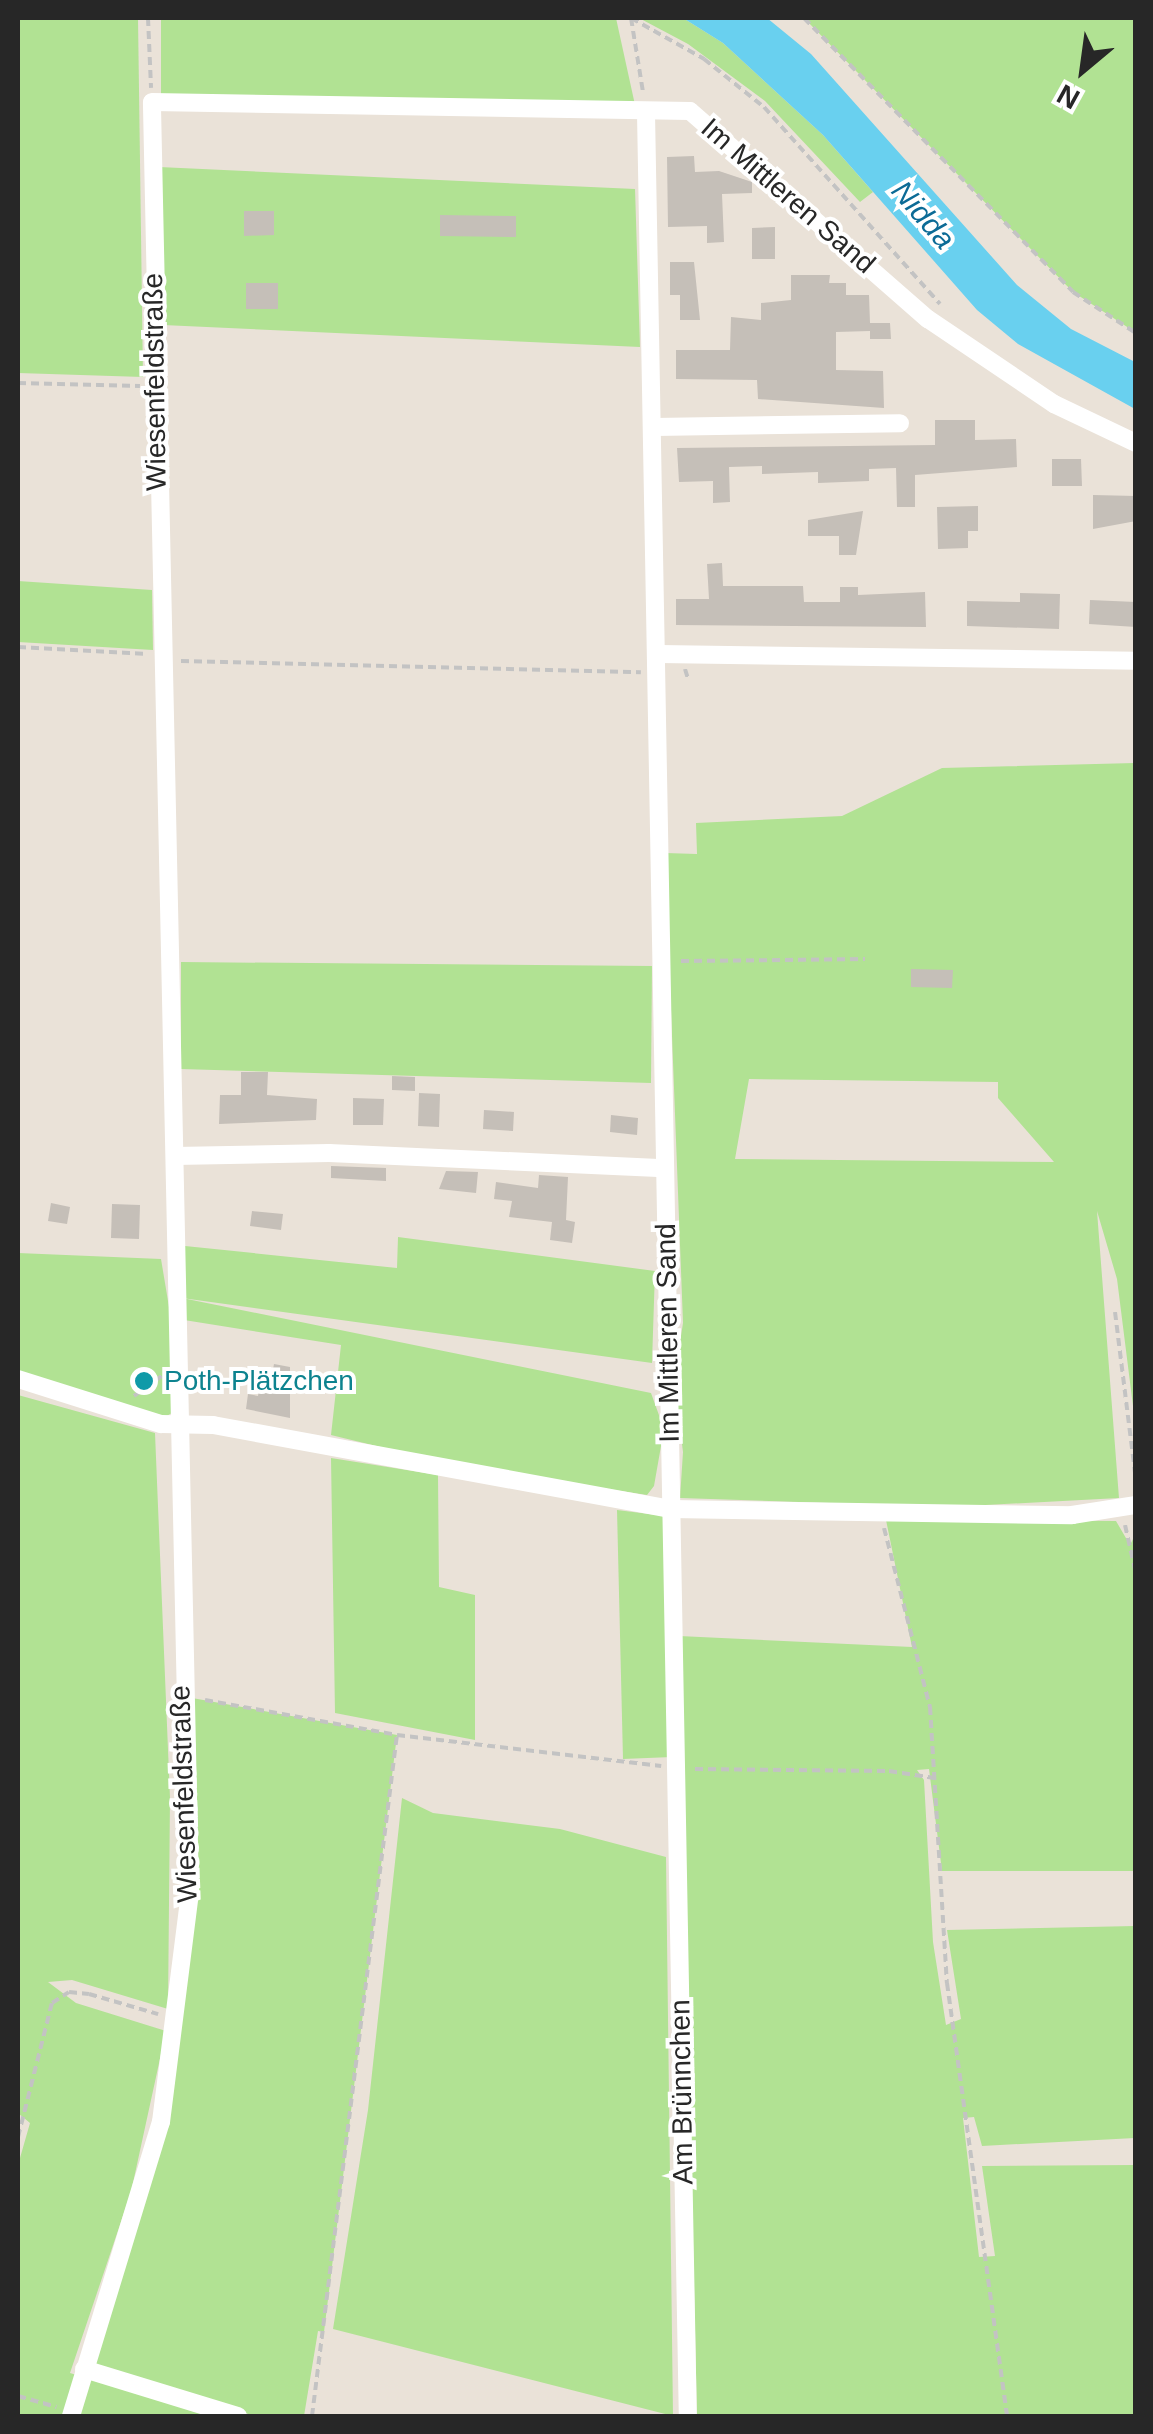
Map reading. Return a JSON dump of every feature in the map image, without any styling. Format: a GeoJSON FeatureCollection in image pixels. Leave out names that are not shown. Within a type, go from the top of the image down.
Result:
{"type":"FeatureCollection","features":[{"type":"Feature","properties":{"kind":"street"},"geometry":{"type":"LineString","coordinates":[[152,102],[646,113]]}},
{"type":"Feature","properties":{"kind":"street","name":"Wiesenfeldstraße"},"geometry":{"type":"LineString","coordinates":[[72,2414],[161,2122],[190,1891],[181,1696],[175,1156],[160,654],[152,102]]}},
{"type":"Feature","properties":{"kind":"street","name":"Im Mittleren Sand"},"geometry":{"type":"LineString","coordinates":[[676,1768],[655,427],[646,113],[679,108],[700,118],[928,319],[1054,404],[1136,442]]}},
{"type":"Feature","properties":{"kind":"street"},"geometry":{"type":"LineString","coordinates":[[655,427],[900,424]]}},
{"type":"Feature","properties":{"kind":"street"},"geometry":{"type":"LineString","coordinates":[[658,663],[1136,661]]}},
{"type":"Feature","properties":{"kind":"street"},"geometry":{"type":"LineString","coordinates":[[175,1156],[328,1153],[664,1168]]}},
{"type":"Feature","properties":{"kind":"street"},"geometry":{"type":"LineString","coordinates":[[18,1379],[161,1424],[176,1421],[671,1509],[882,1513],[1129,1508]]}},
{"type":"Feature","properties":{"kind":"street","name":"Am Brünnchen"},"geometry":{"type":"LineString","coordinates":[[676,1768],[688,2416]]}},
{"type":"Feature","properties":{"kind":"street"},"geometry":{"type":"LineString","coordinates":[[84,2369],[238,2416]]}},
{"type":"Feature","properties":{"kind":"path"},"geometry":{"type":"LineString","coordinates":[[148,18],[152,102]]}},
{"type":"Feature","properties":{"kind":"path"},"geometry":{"type":"LineString","coordinates":[[631,18],[646,113]]}},
{"type":"Feature","properties":{"kind":"path"},"geometry":{"type":"LineString","coordinates":[[631,18],[704,59],[764,107],[947,312]]}},
{"type":"Feature","properties":{"kind":"path"},"geometry":{"type":"LineString","coordinates":[[804,18],[1073,292],[1136,332]]}},
{"type":"Feature","properties":{"kind":"path"},"geometry":{"type":"LineString","coordinates":[[18,383],[155,386]]}},
{"type":"Feature","properties":{"kind":"path"},"geometry":{"type":"LineString","coordinates":[[18,648],[160,654],[216,666],[658,663]]}},
{"type":"Feature","properties":{"kind":"path"},"geometry":{"type":"LineString","coordinates":[[661,961],[866,959]]}},
{"type":"Feature","properties":{"kind":"path"},"geometry":{"type":"LineString","coordinates":[[1114,1312],[1136,1480]]}},
{"type":"Feature","properties":{"kind":"path"},"geometry":{"type":"LineString","coordinates":[[124,1413],[148,1384],[177,1372]]}},
{"type":"Feature","properties":{"kind":"path"},"geometry":{"type":"LineString","coordinates":[[1129,1508],[1136,1574]]}},
{"type":"Feature","properties":{"kind":"path"},"geometry":{"type":"LineString","coordinates":[[882,1513],[904,1614],[922,1664],[934,1778],[947,1983],[1008,2416]]}},
{"type":"Feature","properties":{"kind":"path"},"geometry":{"type":"LineString","coordinates":[[181,1696],[397,1734],[676,1768],[889,1772],[934,1778]]}},
{"type":"Feature","properties":{"kind":"path"},"geometry":{"type":"LineString","coordinates":[[312,2416],[397,1734]]}},
{"type":"Feature","properties":{"kind":"path"},"geometry":{"type":"LineString","coordinates":[[18,2137],[52,2003],[62,1995],[89,1994],[176,2022]]}},
{"type":"Feature","properties":{"kind":"path"},"geometry":{"type":"LineString","coordinates":[[18,2396],[72,2414]]}},
{"type":"Feature","properties":{"kind":"green space"},"geometry":{"type":"Polygon","coordinates":[[[18,18],[138,18],[143,377],[18,373],[18,18]]]}},
{"type":"Feature","properties":{"kind":"green space"},"geometry":{"type":"Polygon","coordinates":[[[161,18],[616,18],[635,105],[161,98],[161,18]]]}},
{"type":"Feature","properties":{"kind":"green space"},"geometry":{"type":"Polygon","coordinates":[[[639,18],[683,18],[723,43],[823,135],[873,192],[860,202],[765,101],[688,44],[639,18]]]}},
{"type":"Feature","properties":{"kind":"green space"},"geometry":{"type":"Polygon","coordinates":[[[804,18],[1135,18],[1135,332],[1073,292],[804,18]]]}},
{"type":"Feature","properties":{"kind":"green space"},"geometry":{"type":"Polygon","coordinates":[[[159,167],[635,189],[640,347],[163,325],[159,167]]]}},
{"type":"Feature","properties":{"kind":"green space"},"geometry":{"type":"Polygon","coordinates":[[[18,581],[152,590],[153,650],[18,642],[18,581]]]}},
{"type":"Feature","properties":{"kind":"green space"},"geometry":{"type":"Polygon","coordinates":[[[1135,763],[1135,1422],[1117,1279],[1097,1211],[1119,1498],[948,1507],[680,1498],[683,1452],[674,1381],[683,1323],[665,853],[697,854],[696,823],[842,816],[942,768],[1135,763]],[[749,1079],[735,1159],[1054,1162],[998,1098],[998,1082],[749,1079]]]}},
{"type":"Feature","properties":{"kind":"green space"},"geometry":{"type":"Polygon","coordinates":[[[181,962],[652,966],[651,1083],[181,1069],[181,962]]]}},
{"type":"Feature","properties":{"kind":"green space"},"geometry":{"type":"Polygon","coordinates":[[[398,1237],[655,1271],[652,1363],[182,1298],[185,1246],[397,1268],[398,1237]]]}},
{"type":"Feature","properties":{"kind":"green space"},"geometry":{"type":"Polygon","coordinates":[[[18,1253],[161,1259],[173,1331],[172,1413],[163,1418],[18,1375],[18,1253]]]}},
{"type":"Feature","properties":{"kind":"green space"},"geometry":{"type":"Polygon","coordinates":[[[182,1298],[651,1393],[664,1429],[654,1486],[647,1495],[463,1467],[331,1435],[341,1345],[184,1320],[182,1298]]]}},
{"type":"Feature","properties":{"kind":"green space"},"geometry":{"type":"Polygon","coordinates":[[[18,1395],[155,1433],[170,1798],[168,2009],[72,1980],[48,1982],[76,2003],[166,2031],[131,2192],[70,2373],[212,2416],[18,2416],[18,2165],[30,2123],[18,2113],[18,1395]]]}},
{"type":"Feature","properties":{"kind":"green space"},"geometry":{"type":"Polygon","coordinates":[[[331,1458],[438,1475],[439,1587],[475,1595],[475,1740],[335,1713],[331,1458]]]}},
{"type":"Feature","properties":{"kind":"green space"},"geometry":{"type":"Polygon","coordinates":[[[617,1510],[665,1516],[672,1757],[623,1759],[617,1510]]]}},
{"type":"Feature","properties":{"kind":"green space"},"geometry":{"type":"Polygon","coordinates":[[[886,1520],[1116,1521],[1130,1545],[1135,1535],[1135,1871],[942,1871],[929,1769],[917,1770],[924,1780],[933,1942],[946,2025],[961,2019],[947,1930],[1135,1926],[1135,2138],[982,2146],[974,2117],[963,2118],[979,2257],[995,2256],[982,2166],[1135,2165],[1135,2416],[697,2416],[679,1636],[912,1647],[886,1520]]]}},
{"type":"Feature","properties":{"kind":"green space"},"geometry":{"type":"Polygon","coordinates":[[[181,1696],[397,1735],[324,2332],[318,2331],[304,2416],[255,2416],[93,2367],[161,2122],[190,1891],[181,1696]]]}},
{"type":"Feature","properties":{"kind":"green space"},"geometry":{"type":"Polygon","coordinates":[[[402,1798],[433,1813],[560,1829],[666,1857],[673,2416],[333,2329],[368,2110],[402,1798]]]}},
{"type":"Feature","properties":{"kind":"water","name":"Nidda"},"geometry":{"type":"Polygon","coordinates":[[[683,18],[767,18],[811,54],[1017,285],[1071,329],[1135,362],[1135,409],[1018,344],[977,310],[823,135],[723,43],[683,18]]]}},
{"type":"Feature","properties":{"kind":"building"},"geometry":{"type":"Polygon","coordinates":[[[694,156],[695,172],[719,171],[752,182],[752,193],[722,194],[724,242],[707,243],[707,226],[668,227],[667,157],[694,156]]]}},
{"type":"Feature","properties":{"kind":"building"},"geometry":{"type":"Polygon","coordinates":[[[244,211],[274,211],[274,235],[244,236],[244,211]]]}},
{"type":"Feature","properties":{"kind":"building"},"geometry":{"type":"Polygon","coordinates":[[[440,215],[516,216],[516,237],[440,236],[440,215]]]}},
{"type":"Feature","properties":{"kind":"building"},"geometry":{"type":"Polygon","coordinates":[[[775,227],[775,259],[752,259],[752,228],[775,227]]]}},
{"type":"Feature","properties":{"kind":"building"},"geometry":{"type":"Polygon","coordinates":[[[670,262],[694,262],[700,320],[680,320],[680,295],[670,295],[670,262]]]}},
{"type":"Feature","properties":{"kind":"building"},"geometry":{"type":"Polygon","coordinates":[[[791,275],[830,275],[829,283],[846,283],[846,295],[869,295],[870,323],[890,323],[891,339],[870,339],[870,331],[836,332],[836,370],[883,371],[884,408],[758,399],[757,380],[676,379],[676,350],[730,350],[731,317],[761,320],[761,303],[791,300],[791,275]]]}},
{"type":"Feature","properties":{"kind":"building"},"geometry":{"type":"Polygon","coordinates":[[[246,283],[278,283],[278,309],[246,309],[246,283]]]}},
{"type":"Feature","properties":{"kind":"building"},"geometry":{"type":"Polygon","coordinates":[[[935,420],[975,420],[975,440],[1016,439],[1017,467],[915,475],[915,507],[897,507],[896,468],[869,469],[869,481],[818,483],[818,472],[762,474],[762,466],[729,467],[730,502],[713,503],[713,481],[679,482],[677,448],[935,445],[935,420]]]}},
{"type":"Feature","properties":{"kind":"building"},"geometry":{"type":"Polygon","coordinates":[[[1052,459],[1081,459],[1082,486],[1052,486],[1052,459]]]}},
{"type":"Feature","properties":{"kind":"building"},"geometry":{"type":"Polygon","coordinates":[[[1093,495],[1136,496],[1136,521],[1093,529],[1093,495]]]}},
{"type":"Feature","properties":{"kind":"building"},"geometry":{"type":"Polygon","coordinates":[[[978,506],[978,531],[968,531],[968,548],[938,549],[937,507],[978,506]]]}},
{"type":"Feature","properties":{"kind":"building"},"geometry":{"type":"Polygon","coordinates":[[[863,511],[856,555],[839,555],[839,536],[808,536],[808,520],[863,511]]]}},
{"type":"Feature","properties":{"kind":"building"},"geometry":{"type":"Polygon","coordinates":[[[722,563],[723,586],[803,586],[804,602],[840,602],[840,587],[858,587],[858,595],[925,592],[926,627],[676,625],[676,599],[709,599],[707,564],[722,563]]]}},
{"type":"Feature","properties":{"kind":"building"},"geometry":{"type":"Polygon","coordinates":[[[1020,593],[1060,594],[1059,629],[967,626],[967,601],[1020,602],[1020,593]]]}},
{"type":"Feature","properties":{"kind":"building"},"geometry":{"type":"Polygon","coordinates":[[[1090,600],[1136,602],[1136,627],[1089,624],[1090,600]]]}},
{"type":"Feature","properties":{"kind":"building"},"geometry":{"type":"Polygon","coordinates":[[[911,969],[953,970],[952,988],[911,987],[911,969]]]}},
{"type":"Feature","properties":{"kind":"building"},"geometry":{"type":"Polygon","coordinates":[[[241,1072],[268,1072],[267,1095],[317,1099],[316,1120],[219,1124],[220,1095],[241,1095],[241,1072]]]}},
{"type":"Feature","properties":{"kind":"building"},"geometry":{"type":"Polygon","coordinates":[[[392,1076],[415,1077],[415,1091],[392,1090],[392,1076]]]}},
{"type":"Feature","properties":{"kind":"building"},"geometry":{"type":"Polygon","coordinates":[[[419,1093],[440,1094],[439,1127],[418,1126],[419,1093]]]}},
{"type":"Feature","properties":{"kind":"building"},"geometry":{"type":"Polygon","coordinates":[[[353,1098],[384,1099],[383,1125],[353,1125],[353,1098]]]}},
{"type":"Feature","properties":{"kind":"building"},"geometry":{"type":"Polygon","coordinates":[[[484,1110],[514,1112],[513,1131],[483,1129],[484,1110]]]}},
{"type":"Feature","properties":{"kind":"building"},"geometry":{"type":"Polygon","coordinates":[[[611,1115],[638,1118],[637,1135],[610,1132],[611,1115]]]}},
{"type":"Feature","properties":{"kind":"building"},"geometry":{"type":"Polygon","coordinates":[[[331,1166],[386,1168],[386,1181],[331,1178],[331,1166]]]}},
{"type":"Feature","properties":{"kind":"building"},"geometry":{"type":"Polygon","coordinates":[[[446,1171],[478,1172],[476,1193],[439,1189],[446,1171]]]}},
{"type":"Feature","properties":{"kind":"building"},"geometry":{"type":"Polygon","coordinates":[[[539,1175],[568,1177],[566,1220],[575,1222],[572,1243],[550,1240],[552,1222],[509,1217],[512,1201],[494,1199],[496,1182],[538,1188],[539,1175]]]}},
{"type":"Feature","properties":{"kind":"building"},"geometry":{"type":"Polygon","coordinates":[[[51,1203],[70,1207],[67,1224],[48,1221],[51,1203]]]}},
{"type":"Feature","properties":{"kind":"building"},"geometry":{"type":"Polygon","coordinates":[[[112,1204],[140,1205],[139,1239],[111,1238],[112,1204]]]}},
{"type":"Feature","properties":{"kind":"building"},"geometry":{"type":"Polygon","coordinates":[[[252,1211],[283,1214],[281,1230],[250,1226],[252,1211]]]}},
{"type":"Feature","properties":{"kind":"building"},"geometry":{"type":"Polygon","coordinates":[[[274,1364],[290,1367],[290,1418],[246,1409],[248,1394],[258,1396],[260,1384],[270,1385],[274,1364]]]}},
{"type":"Feature","properties":{"kind":"place","name":"Poth-Plätzchen"},"geometry":{"type":"Point","coordinates":[144,1381]}}]}
